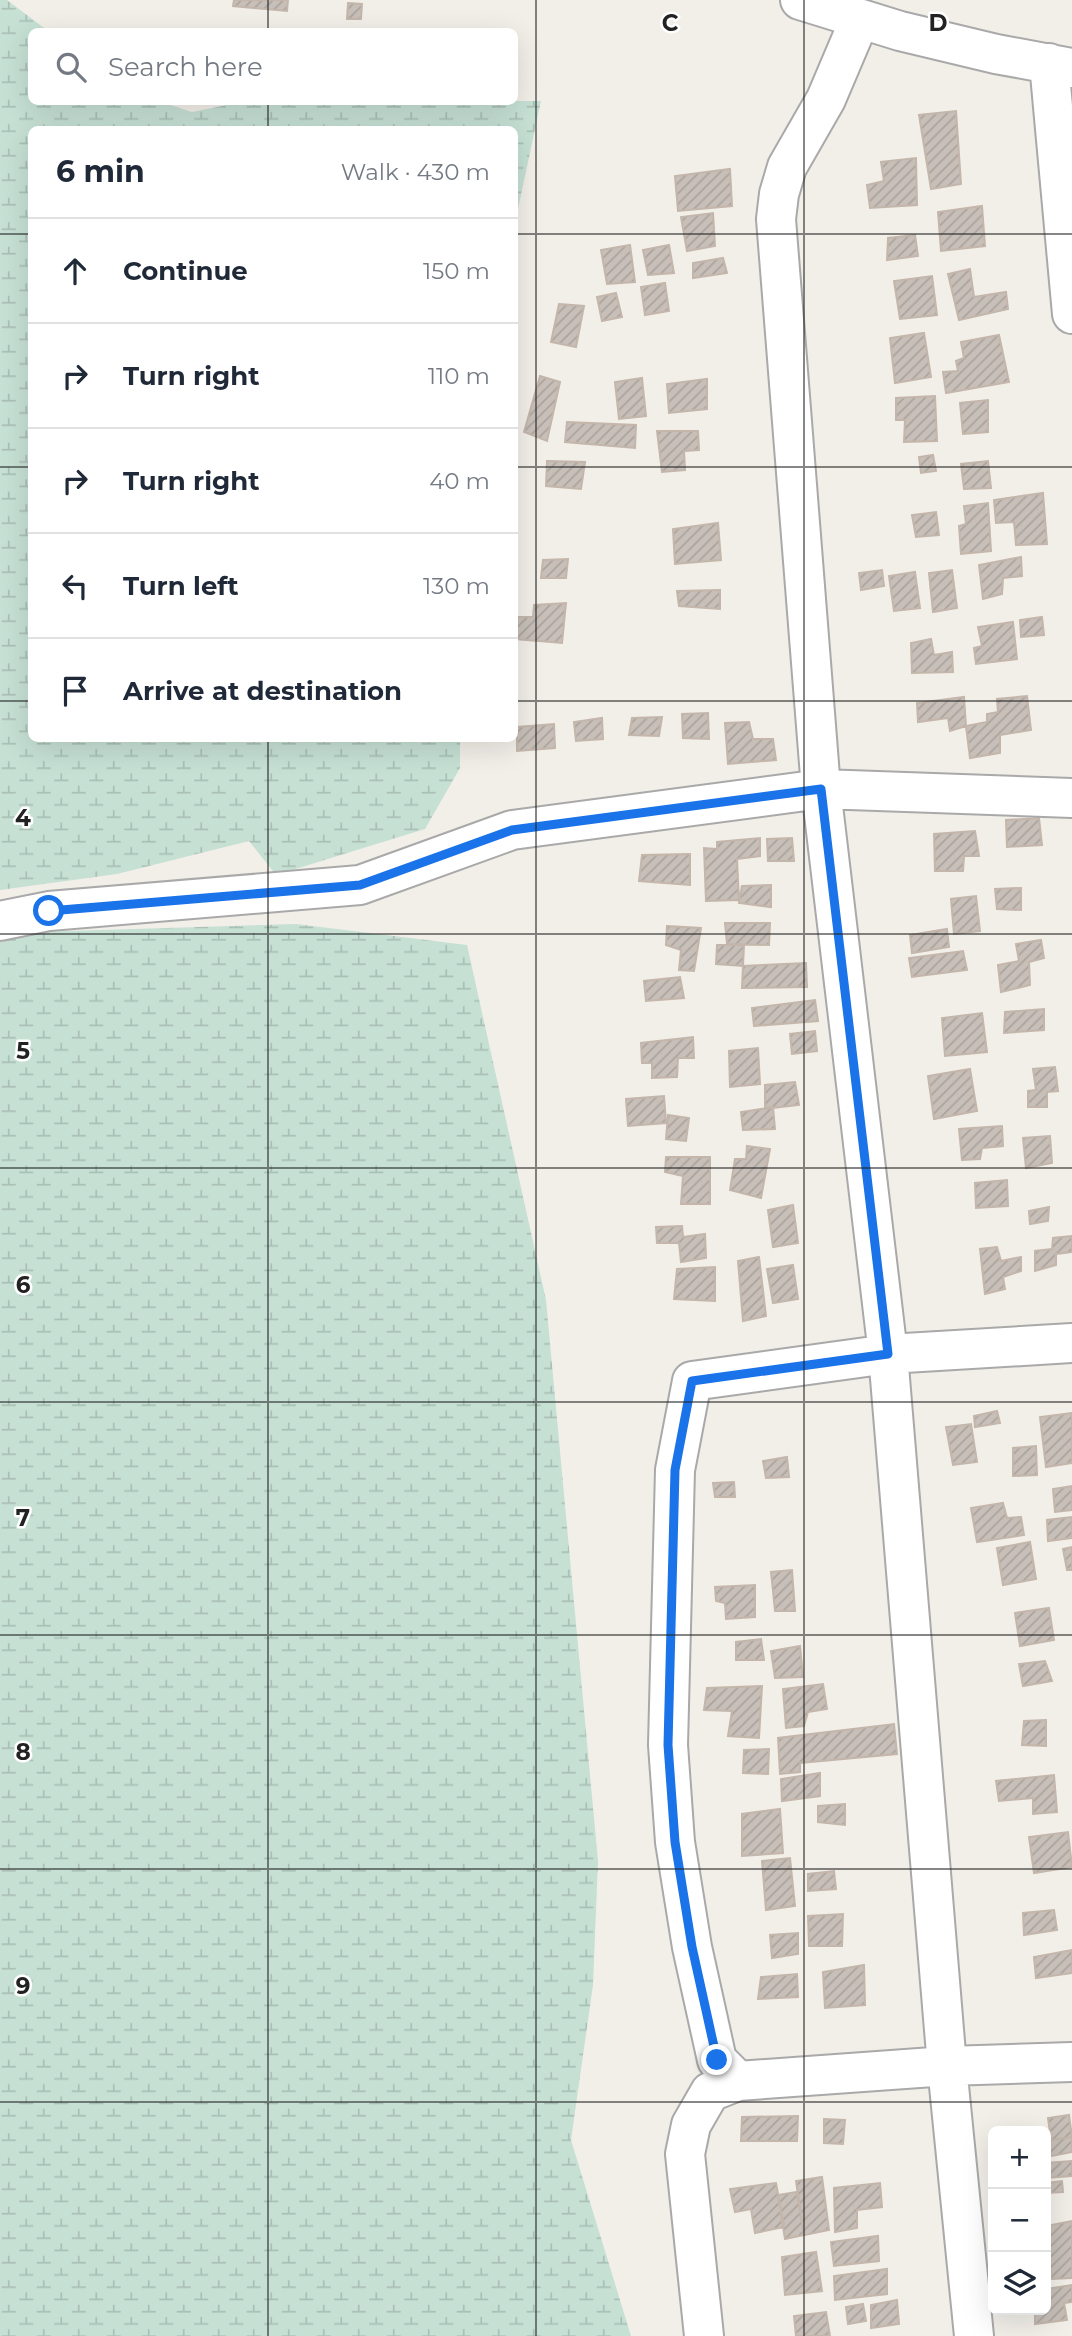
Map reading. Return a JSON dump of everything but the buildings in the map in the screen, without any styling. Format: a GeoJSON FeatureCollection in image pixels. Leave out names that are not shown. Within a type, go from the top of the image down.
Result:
{"type":"FeatureCollection","features":[{"type":"Feature","properties":{"kind":"street"},"geometry":{"type":"LineString","coordinates":[[800,0],[900,31],[972,49],[1060,65],[1072,314]]}},
{"type":"Feature","properties":{"kind":"street"},"geometry":{"type":"LineString","coordinates":[[860,19],[826,99],[787,167],[779,194],[776,219],[821,789],[888,1354],[947,2066],[974,2336]]}},
{"type":"Feature","properties":{"kind":"street"},"geometry":{"type":"LineString","coordinates":[[0,921],[49,911],[360,885],[512,830],[821,789],[1072,798]]}},
{"type":"Feature","properties":{"kind":"street"},"geometry":{"type":"LineString","coordinates":[[738,2081],[717,2060],[692,1947],[675,1842],[668,1745],[675,1470],[692,1381],[888,1354],[1072,1343]]}},
{"type":"Feature","properties":{"kind":"street"},"geometry":{"type":"LineString","coordinates":[[704,2336],[685,2154],[691,2125],[710,2092],[738,2081],[947,2066],[1072,2063]]}},
{"type":"Feature","properties":{"kind":"green space"},"geometry":{"type":"Polygon","coordinates":[[[0,0],[7,0],[44,28],[28,28],[28,105],[170,105],[192,112],[227,105],[518,105],[518,101],[541,101],[518,209],[518,126],[28,126],[28,742],[460,742],[460,768],[425,829],[276,875],[249,841],[117,874],[0,890],[0,0]]]}},
{"type":"Feature","properties":{"kind":"green space"},"geometry":{"type":"Polygon","coordinates":[[[296,924],[467,945],[546,1300],[598,1861],[593,1985],[571,2140],[631,2336],[0,2336],[0,942],[36,932],[296,924]]]}},
{"type":"Feature","properties":{"kind":"route"},"geometry":{"type":"LineString","coordinates":[[49,911],[360,885],[512,830],[821,789],[888,1354],[692,1381],[675,1470],[668,1745],[675,1842],[692,1947],[717,2060]]}}]}
